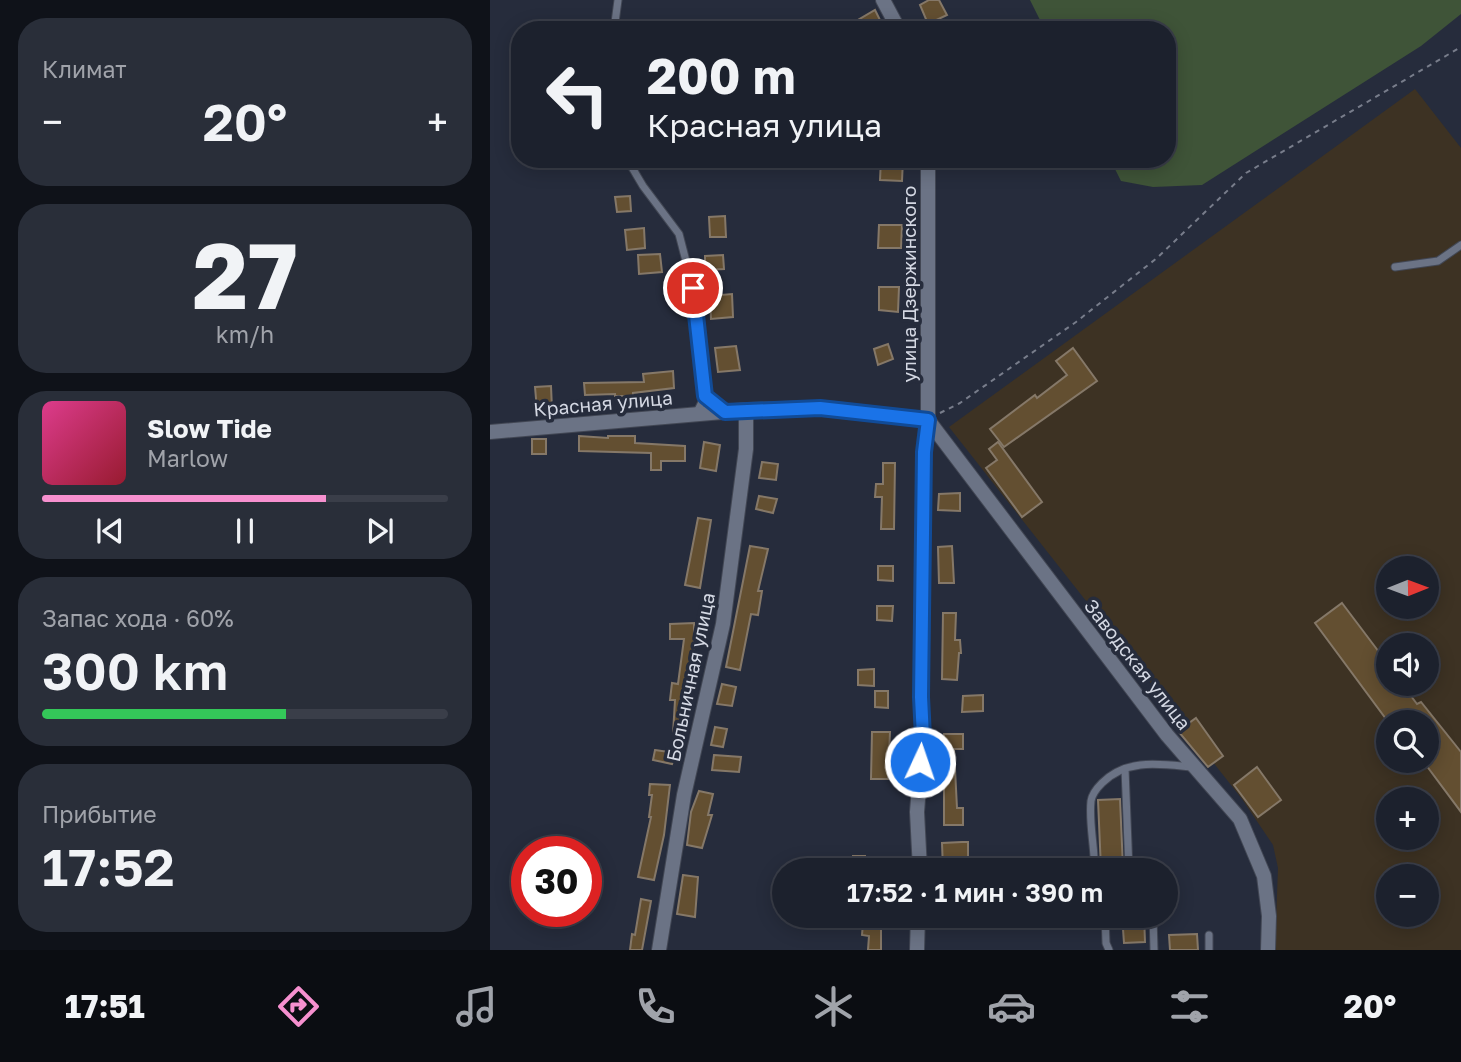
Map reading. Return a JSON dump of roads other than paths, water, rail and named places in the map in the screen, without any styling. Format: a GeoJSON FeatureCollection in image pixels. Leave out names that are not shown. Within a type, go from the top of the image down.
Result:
{"type":"FeatureCollection","features":[{"type":"Feature","properties":{"kind":"street"},"geometry":{"type":"LineString","coordinates":[[883,0],[894,21]]}},
{"type":"Feature","properties":{"kind":"street","name":"улица Дзержинского"},"geometry":{"type":"LineString","coordinates":[[919,858],[916,812],[923,737],[921,697],[924,452],[928,420],[928,168]]}},
{"type":"Feature","properties":{"kind":"street","name":"Красная улица"},"geometry":{"type":"LineString","coordinates":[[490,432],[746,410],[820,408],[928,420]]}},
{"type":"Feature","properties":{"kind":"street","name":"Больничная улица"},"geometry":{"type":"LineString","coordinates":[[659,950],[684,795],[723,624],[746,449],[746,410]]}},
{"type":"Feature","properties":{"kind":"street","name":"Заводская улица"},"geometry":{"type":"LineString","coordinates":[[928,420],[1167,734],[1240,819],[1264,876],[1269,916],[1268,950]]}},
{"type":"Feature","properties":{"kind":"street"},"geometry":{"type":"LineString","coordinates":[[917,950],[918,928]]}},
{"type":"Feature","properties":{"kind":"lane"},"geometry":{"type":"LineString","coordinates":[[615,21],[618,0]]}},
{"type":"Feature","properties":{"kind":"lane"},"geometry":{"type":"LineString","coordinates":[[632,168],[679,234],[693,288],[705,396],[695,414]]}},
{"type":"Feature","properties":{"kind":"lane"},"geometry":{"type":"LineString","coordinates":[[1395,267],[1437,261],[1461,245]]}},
{"type":"Feature","properties":{"kind":"lane"},"geometry":{"type":"LineString","coordinates":[[705,396],[725,412]]}},
{"type":"Feature","properties":{"kind":"lane"},"geometry":{"type":"LineString","coordinates":[[1094,857],[1091,800],[1095,791],[1112,774],[1154,763],[1196,768]]}},
{"type":"Feature","properties":{"kind":"lane"},"geometry":{"type":"LineString","coordinates":[[1125,769],[1129,858]]}},
{"type":"Feature","properties":{"kind":"lane"},"geometry":{"type":"LineString","coordinates":[[1106,928],[1109,950]]}},
{"type":"Feature","properties":{"kind":"lane"},"geometry":{"type":"LineString","coordinates":[[1153,928],[1154,950]]}},
{"type":"Feature","properties":{"kind":"lane"},"geometry":{"type":"LineString","coordinates":[[1209,935],[1209,950]]}}]}
